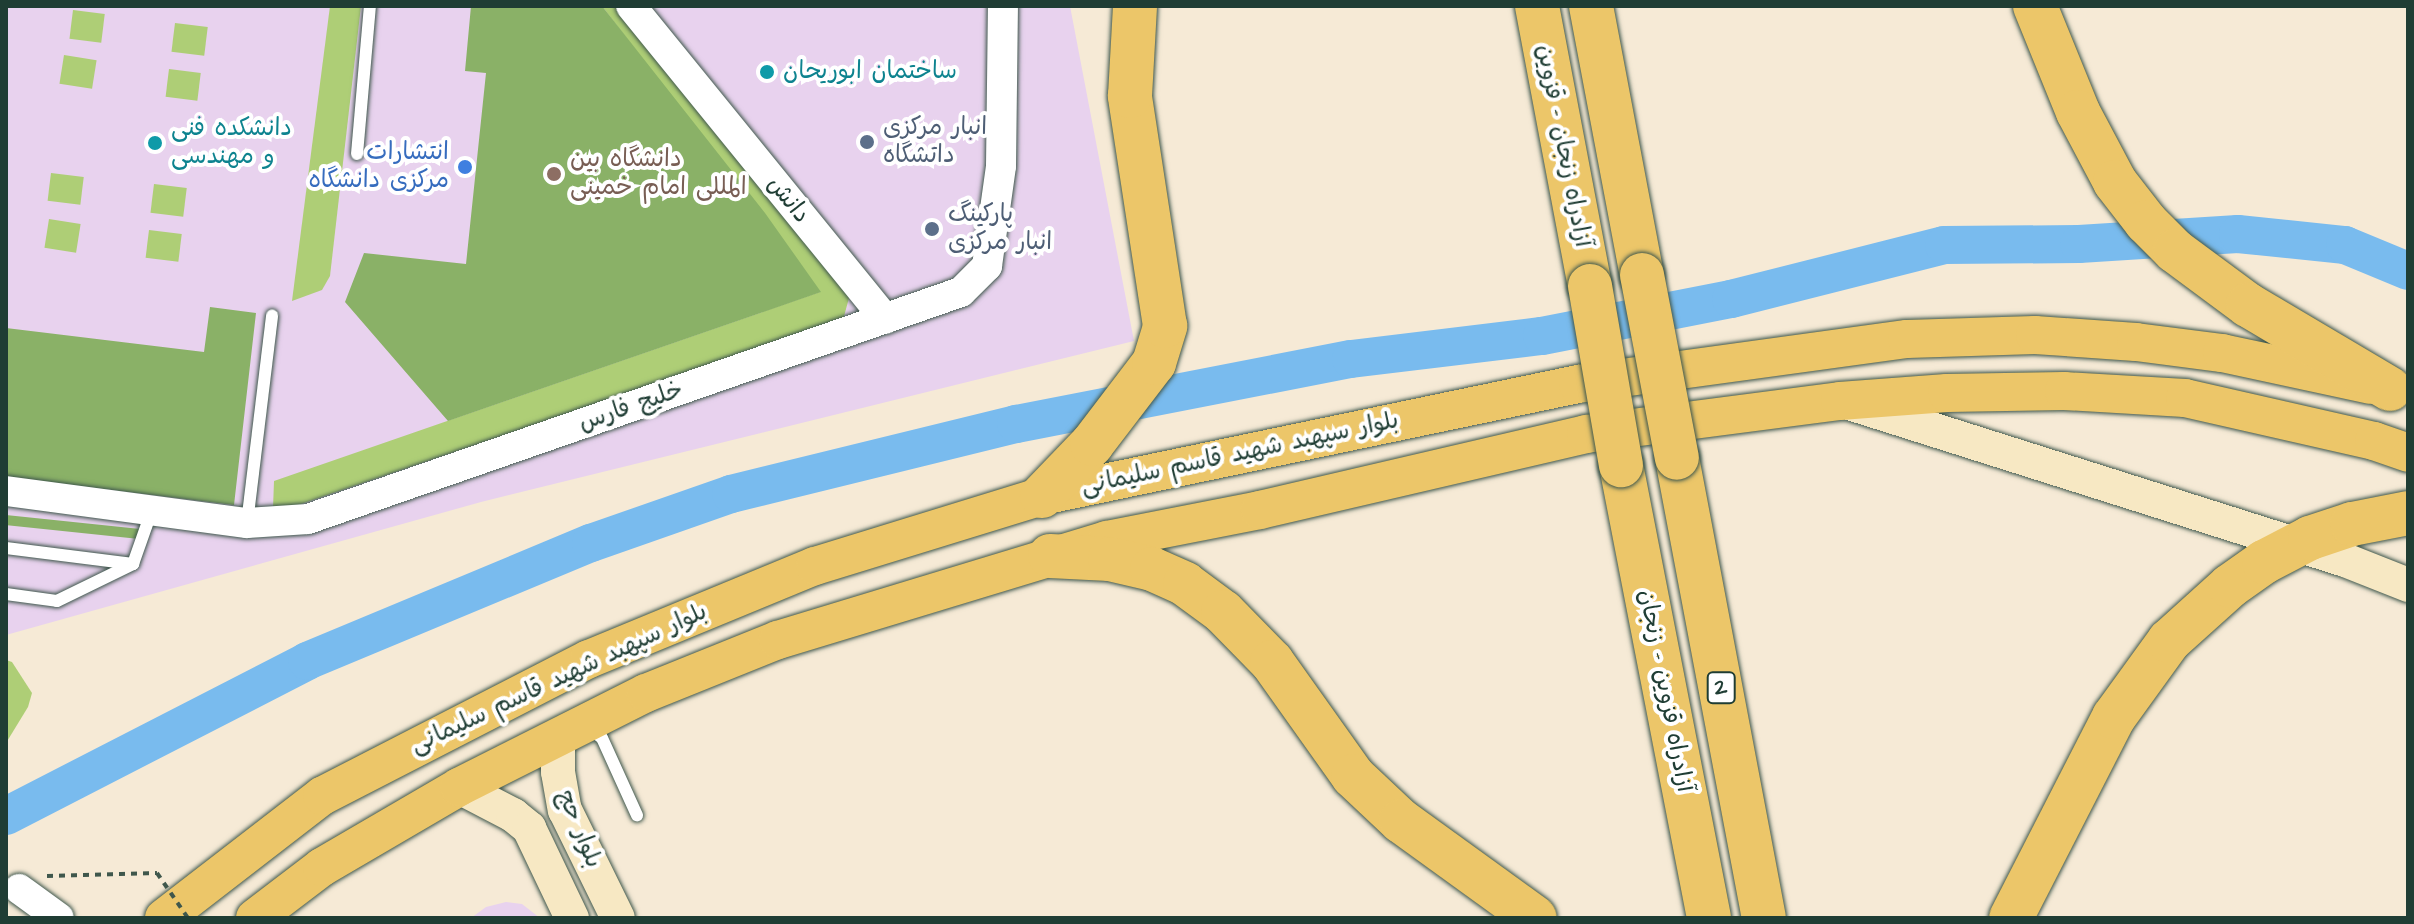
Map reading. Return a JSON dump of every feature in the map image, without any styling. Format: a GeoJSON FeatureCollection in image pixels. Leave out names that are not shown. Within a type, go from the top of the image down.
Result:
{"type":"FeatureCollection","features":[{"type":"Feature","properties":{"kind":"highway"},"geometry":{"type":"LineString","coordinates":[[1042,496],[1092,444],[1154,363],[1165,326],[1130,96],[1135,6]]}},
{"type":"Feature","properties":{"kind":"highway","name":"آزادراه زنجان - قزوین"},"geometry":{"type":"LineString","coordinates":[[1537,6],[1621,465]]}},
{"type":"Feature","properties":{"kind":"highway","name":"2"},"geometry":{"type":"LineString","coordinates":[[1591,6],[1764,918]]}},
{"type":"Feature","properties":{"kind":"highway"},"geometry":{"type":"LineString","coordinates":[[2035,6],[2051,52],[2115,182],[2146,222],[2175,251],[2248,305],[2399,394]]}},
{"type":"Feature","properties":{"kind":"highway","name":"آزادراه قزوین - زنجان"},"geometry":{"type":"LineString","coordinates":[[1621,465],[1709,918]]}},
{"type":"Feature","properties":{"kind":"highway"},"geometry":{"type":"LineString","coordinates":[[2011,918],[2114,717],[2169,641],[2230,586],[2264,562],[2310,538],[2352,524],[2408,513]]}},
{"type":"Feature","properties":{"kind":"highway"},"geometry":{"type":"LineString","coordinates":[[1050,556],[1110,559],[1152,569],[1185,584],[1223,612],[1272,662],[1353,776],[1401,821],[1535,918]]}},
{"type":"Feature","properties":{"kind":"main road","name":"بلوار سپهبد شهید قاسم سلیمانی"},"geometry":{"type":"LineString","coordinates":[[164,918],[291,817],[364,774],[514,695],[683,617],[815,566],[1042,496],[1578,384],[1907,339],[2035,335],[2136,342],[2222,353],[2399,394]]}},
{"type":"Feature","properties":{"kind":"main road","name":"بلوار سپهبد شهید قاسم سلیمانی"},"geometry":{"type":"LineString","coordinates":[[255,918],[322,867],[459,787],[646,693],[778,640],[1050,556],[1163,527],[1260,510],[1586,434],[1840,401],[1947,393],[2064,391],[2185,398],[2374,441],[2408,453]]}},
{"type":"Feature","properties":{"kind":"main road"},"geometry":{"type":"LineString","coordinates":[[1840,401],[2345,560],[2408,585]]}},
{"type":"Feature","properties":{"kind":"main road","name":"بلوار حج"},"geometry":{"type":"LineString","coordinates":[[568,731],[558,772],[565,810],[618,918]]}},
{"type":"Feature","properties":{"kind":"main road"},"geometry":{"type":"LineString","coordinates":[[364,774],[360,803],[367,814],[391,825]]}},
{"type":"Feature","properties":{"kind":"main road","name":"بلوار حج"},"geometry":{"type":"LineString","coordinates":[[459,787],[513,815],[529,828],[572,918]]}},
{"type":"Feature","properties":{"kind":"main road"},"geometry":{"type":"LineString","coordinates":[[529,828],[525,807],[531,797],[540,793],[552,798],[565,810]]}},
{"type":"Feature","properties":{"kind":"main road"},"geometry":{"type":"LineString","coordinates":[[291,817],[301,821],[319,843],[322,867]]}},
{"type":"Feature","properties":{"kind":"street","name":"دانش"},"geometry":{"type":"LineString","coordinates":[[631,6],[885,319]]}},
{"type":"Feature","properties":{"kind":"street","name":"خلیج فارس"},"geometry":{"type":"LineString","coordinates":[[6,491],[247,523],[308,519],[961,292],[987,266],[1001,166],[1003,6]]}},
{"type":"Feature","properties":{"kind":"street"},"geometry":{"type":"LineString","coordinates":[[24,918],[19,889],[59,918]]}},
{"type":"Feature","properties":{"kind":"lane"},"geometry":{"type":"LineString","coordinates":[[357,154],[370,6]]}},
{"type":"Feature","properties":{"kind":"lane"},"geometry":{"type":"LineString","coordinates":[[247,523],[272,315]]}},
{"type":"Feature","properties":{"kind":"lane"},"geometry":{"type":"LineString","coordinates":[[6,594],[57,601],[133,564],[152,510]]}},
{"type":"Feature","properties":{"kind":"lane"},"geometry":{"type":"LineString","coordinates":[[6,548],[133,564]]}},
{"type":"Feature","properties":{"kind":"lane"},"geometry":{"type":"LineString","coordinates":[[568,731],[591,728],[602,738],[637,815]]}},
{"type":"Feature","properties":{"kind":"path"},"geometry":{"type":"LineString","coordinates":[[36,877],[157,873],[188,918]]}},
{"type":"Feature","properties":{"kind":"shaded area","name":"دانشگاه بین المللی امام خمینی"},"geometry":{"type":"Polygon","coordinates":[[[6,6],[1070,6],[1134,341],[481,502],[6,635],[6,6]]]}},
{"type":"Feature","properties":{"kind":"shaded area"},"geometry":{"type":"Polygon","coordinates":[[[506,902],[522,904],[540,918],[471,918],[486,907],[506,902]]]}},
{"type":"Feature","properties":{"kind":"green space"},"geometry":{"type":"Polygon","coordinates":[[[330,6],[361,6],[330,276],[322,290],[292,301],[330,6]]]}},
{"type":"Feature","properties":{"kind":"green space"},"geometry":{"type":"Polygon","coordinates":[[[471,6],[602,6],[765,213],[821,292],[448,421],[345,302],[364,253],[466,264],[486,73],[465,71],[471,6]]]}},
{"type":"Feature","properties":{"kind":"green space"},"geometry":{"type":"Polygon","coordinates":[[[602,6],[624,6],[852,287],[843,320],[298,505],[273,508],[274,481],[820,292],[602,6]]]}},
{"type":"Feature","properties":{"kind":"green space"},"geometry":{"type":"Polygon","coordinates":[[[73,10],[105,14],[101,43],[69,39],[73,10]]]}},
{"type":"Feature","properties":{"kind":"green space"},"geometry":{"type":"Polygon","coordinates":[[[175,23],[208,27],[204,56],[171,52],[175,23]]]}},
{"type":"Feature","properties":{"kind":"green space"},"geometry":{"type":"Polygon","coordinates":[[[64,55],[97,60],[92,89],[59,84],[64,55]]]}},
{"type":"Feature","properties":{"kind":"green space"},"geometry":{"type":"Polygon","coordinates":[[[169,69],[201,73],[197,101],[166,97],[169,69]]]}},
{"type":"Feature","properties":{"kind":"green space"},"geometry":{"type":"Polygon","coordinates":[[[51,173],[84,177],[80,205],[48,201],[51,173]]]}},
{"type":"Feature","properties":{"kind":"green space"},"geometry":{"type":"Polygon","coordinates":[[[154,184],[187,188],[183,217],[150,213],[154,184]]]}},
{"type":"Feature","properties":{"kind":"green space"},"geometry":{"type":"Polygon","coordinates":[[[49,219],[81,224],[76,253],[44,248],[49,219]]]}},
{"type":"Feature","properties":{"kind":"green space"},"geometry":{"type":"Polygon","coordinates":[[[149,230],[182,234],[178,262],[146,258],[149,230]]]}},
{"type":"Feature","properties":{"kind":"green space"},"geometry":{"type":"Polygon","coordinates":[[[210,307],[256,313],[234,505],[6,477],[6,328],[204,352],[210,307]]]}},
{"type":"Feature","properties":{"kind":"green space"},"geometry":{"type":"Polygon","coordinates":[[[6,515],[140,529],[139,539],[6,525],[6,515]]]}},
{"type":"Feature","properties":{"kind":"green space"},"geometry":{"type":"Polygon","coordinates":[[[6,660],[12,662],[32,693],[28,707],[6,743],[6,660]]]}},
{"type":"Feature","properties":{"kind":"waterway"},"geometry":{"type":"LineString","coordinates":[[6,816],[307,661],[591,543],[731,494],[1016,424],[1351,359],[1542,336],[1731,299],[1944,245],[2079,244],[2238,234],[2345,245],[2408,271]]}},
{"type":"Feature","properties":{"kind":"place","name":"ساختمان ابوریحان"},"geometry":{"type":"Point","coordinates":[767,72]}},
{"type":"Feature","properties":{"kind":"place","name":"انبار مرکزی داتشگاه"},"geometry":{"type":"Point","coordinates":[867,142]}},
{"type":"Feature","properties":{"kind":"place","name":"دانشکده فنی و مهندسی"},"geometry":{"type":"Point","coordinates":[155,143]}},
{"type":"Feature","properties":{"kind":"place","name":"انتشارات مرکزی دانشگاه"},"geometry":{"type":"Point","coordinates":[465,167]}},
{"type":"Feature","properties":{"kind":"place","name":"دانشگاه بین المللی امام خمینی"},"geometry":{"type":"Point","coordinates":[554,174]}},
{"type":"Feature","properties":{"kind":"place","name":"پارکینگ انبار مرکزی"},"geometry":{"type":"Point","coordinates":[932,229]}}]}
